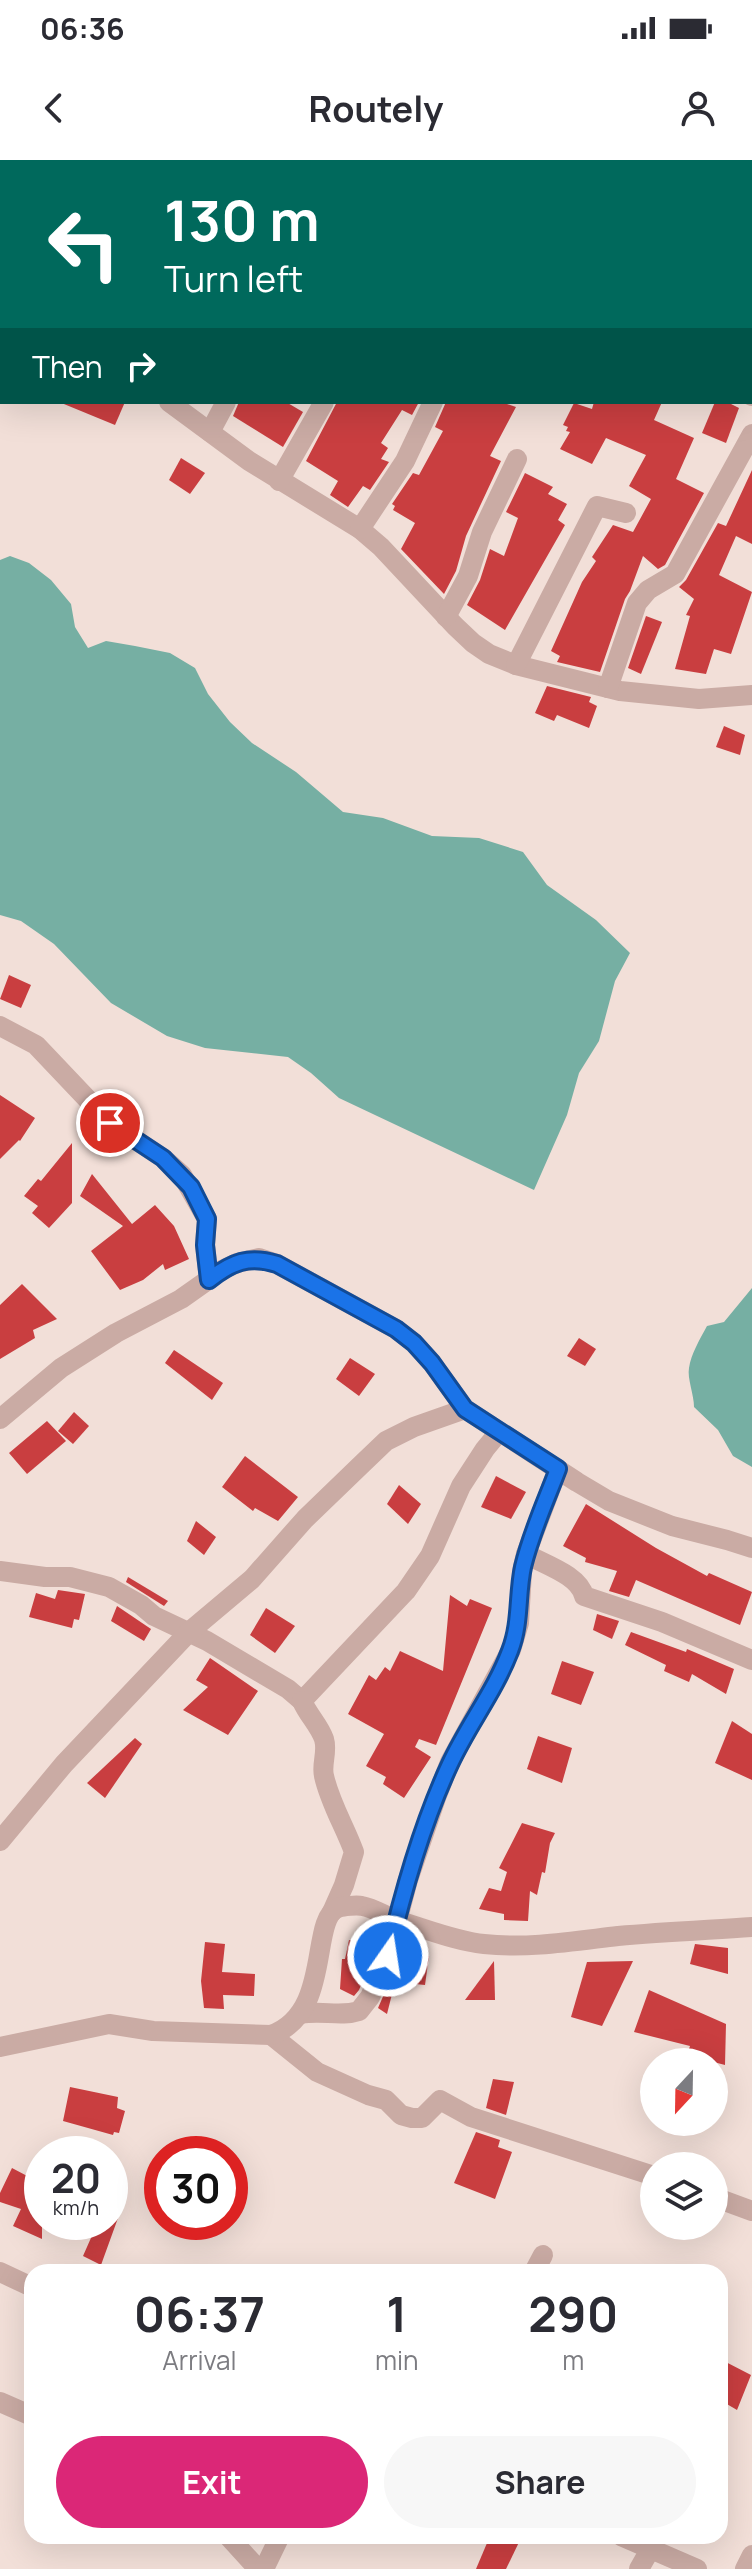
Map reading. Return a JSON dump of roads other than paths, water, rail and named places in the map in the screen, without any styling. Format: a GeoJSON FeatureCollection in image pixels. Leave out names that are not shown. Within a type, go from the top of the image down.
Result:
{"type":"FeatureCollection","features":[{"type":"Feature","properties":{"kind":"street"},"geometry":{"type":"LineString","coordinates":[[172,404],[279,481],[360,529],[381,547],[446,617],[489,654],[516,665],[608,688],[699,699],[752,695]]}},
{"type":"Feature","properties":{"kind":"street"},"geometry":{"type":"LineString","coordinates":[[210,432],[225,404]]}},
{"type":"Feature","properties":{"kind":"street"},"geometry":{"type":"LineString","coordinates":[[279,481],[323,404]]}},
{"type":"Feature","properties":{"kind":"street"},"geometry":{"type":"LineString","coordinates":[[360,529],[405,461],[432,404]]}},
{"type":"Feature","properties":{"kind":"street"},"geometry":{"type":"LineString","coordinates":[[608,688],[637,603],[648,590],[675,574],[752,434]]}},
{"type":"Feature","properties":{"kind":"street"},"geometry":{"type":"LineString","coordinates":[[446,617],[468,576],[482,532],[517,459]]}},
{"type":"Feature","properties":{"kind":"street"},"geometry":{"type":"LineString","coordinates":[[516,665],[597,506],[626,513]]}},
{"type":"Feature","properties":{"kind":"street"},"geometry":{"type":"LineString","coordinates":[[0,1026],[46,1053],[110,1123],[163,1158],[182,1175],[207,1219],[205,1245],[209,1280]]}},
{"type":"Feature","properties":{"kind":"street"},"geometry":{"type":"LineString","coordinates":[[0,1419],[61,1368],[116,1333],[181,1299],[222,1270],[259,1258],[277,1264],[396,1329],[432,1363],[465,1409],[609,1501],[672,1526],[752,1548]]}},
{"type":"Feature","properties":{"kind":"street"},"geometry":{"type":"LineString","coordinates":[[0,1841],[64,1764],[189,1632],[252,1579],[305,1519],[386,1441],[414,1427],[465,1409]]}},
{"type":"Feature","properties":{"kind":"street"},"geometry":{"type":"LineString","coordinates":[[302,1701],[406,1591],[430,1556],[461,1486],[499,1432]]}},
{"type":"Feature","properties":{"kind":"street"},"geometry":{"type":"LineString","coordinates":[[301,2014],[315,2011],[351,2014],[359,2011],[378,1980],[450,1762],[511,1650],[519,1623],[526,1554],[558,1469]]}},
{"type":"Feature","properties":{"kind":"street"},"geometry":{"type":"LineString","coordinates":[[526,1554],[573,1578],[582,1586],[584,1596],[662,1622],[752,1660]]}},
{"type":"Feature","properties":{"kind":"street"},"geometry":{"type":"LineString","coordinates":[[0,1571],[17,1575],[70,1577],[102,1584],[288,1689],[302,1701],[324,1738],[324,1780],[354,1852],[344,1885],[326,1925],[314,1982],[301,2014],[282,2031],[271,2035],[153,2031],[109,2024],[0,2047]]}},
{"type":"Feature","properties":{"kind":"street"},"geometry":{"type":"LineString","coordinates":[[332,1912],[340,1907],[362,1906],[396,1920],[486,1945],[752,1927]]}},
{"type":"Feature","properties":{"kind":"street"},"geometry":{"type":"LineString","coordinates":[[271,2035],[317,2072],[386,2100],[401,2115],[422,2118],[440,2100],[471,2117],[640,2171]]}},
{"type":"Feature","properties":{"kind":"street"},"geometry":{"type":"LineString","coordinates":[[728,2202],[752,2211]]}},
{"type":"Feature","properties":{"kind":"street"},"geometry":{"type":"LineString","coordinates":[[0,2272],[24,2283]]}},
{"type":"Feature","properties":{"kind":"street"},"geometry":{"type":"LineString","coordinates":[[0,2402],[24,2412]]}},
{"type":"Feature","properties":{"kind":"street"},"geometry":{"type":"LineString","coordinates":[[236,2544],[261,2569],[275,2544]]}},
{"type":"Feature","properties":{"kind":"street"},"geometry":{"type":"LineString","coordinates":[[641,2544],[697,2569]]}},
{"type":"Feature","properties":{"kind":"street"},"geometry":{"type":"LineString","coordinates":[[639,2569],[651,2548]]}},
{"type":"Feature","properties":{"kind":"street"},"geometry":{"type":"LineString","coordinates":[[745,2569],[752,2555]]}},
{"type":"Feature","properties":{"kind":"water"},"geometry":{"type":"Polygon","coordinates":[[[10,556],[29,563],[51,580],[71,604],[75,627],[88,648],[106,641],[135,646],[170,653],[195,668],[208,694],[230,722],[252,743],[296,772],[343,812],[383,818],[432,836],[479,838],[523,852],[547,885],[596,920],[630,953],[615,981],[599,1041],[579,1073],[567,1115],[534,1190],[339,1098],[288,1057],[205,1048],[167,1036],[111,1003],[54,944],[21,921],[0,915],[0,560],[10,556]]]}},
{"type":"Feature","properties":{"kind":"water"},"geometry":{"type":"Polygon","coordinates":[[[752,1288],[752,1467],[733,1456],[718,1430],[694,1407],[689,1372],[694,1352],[707,1326],[724,1322],[752,1288]]]}}]}
